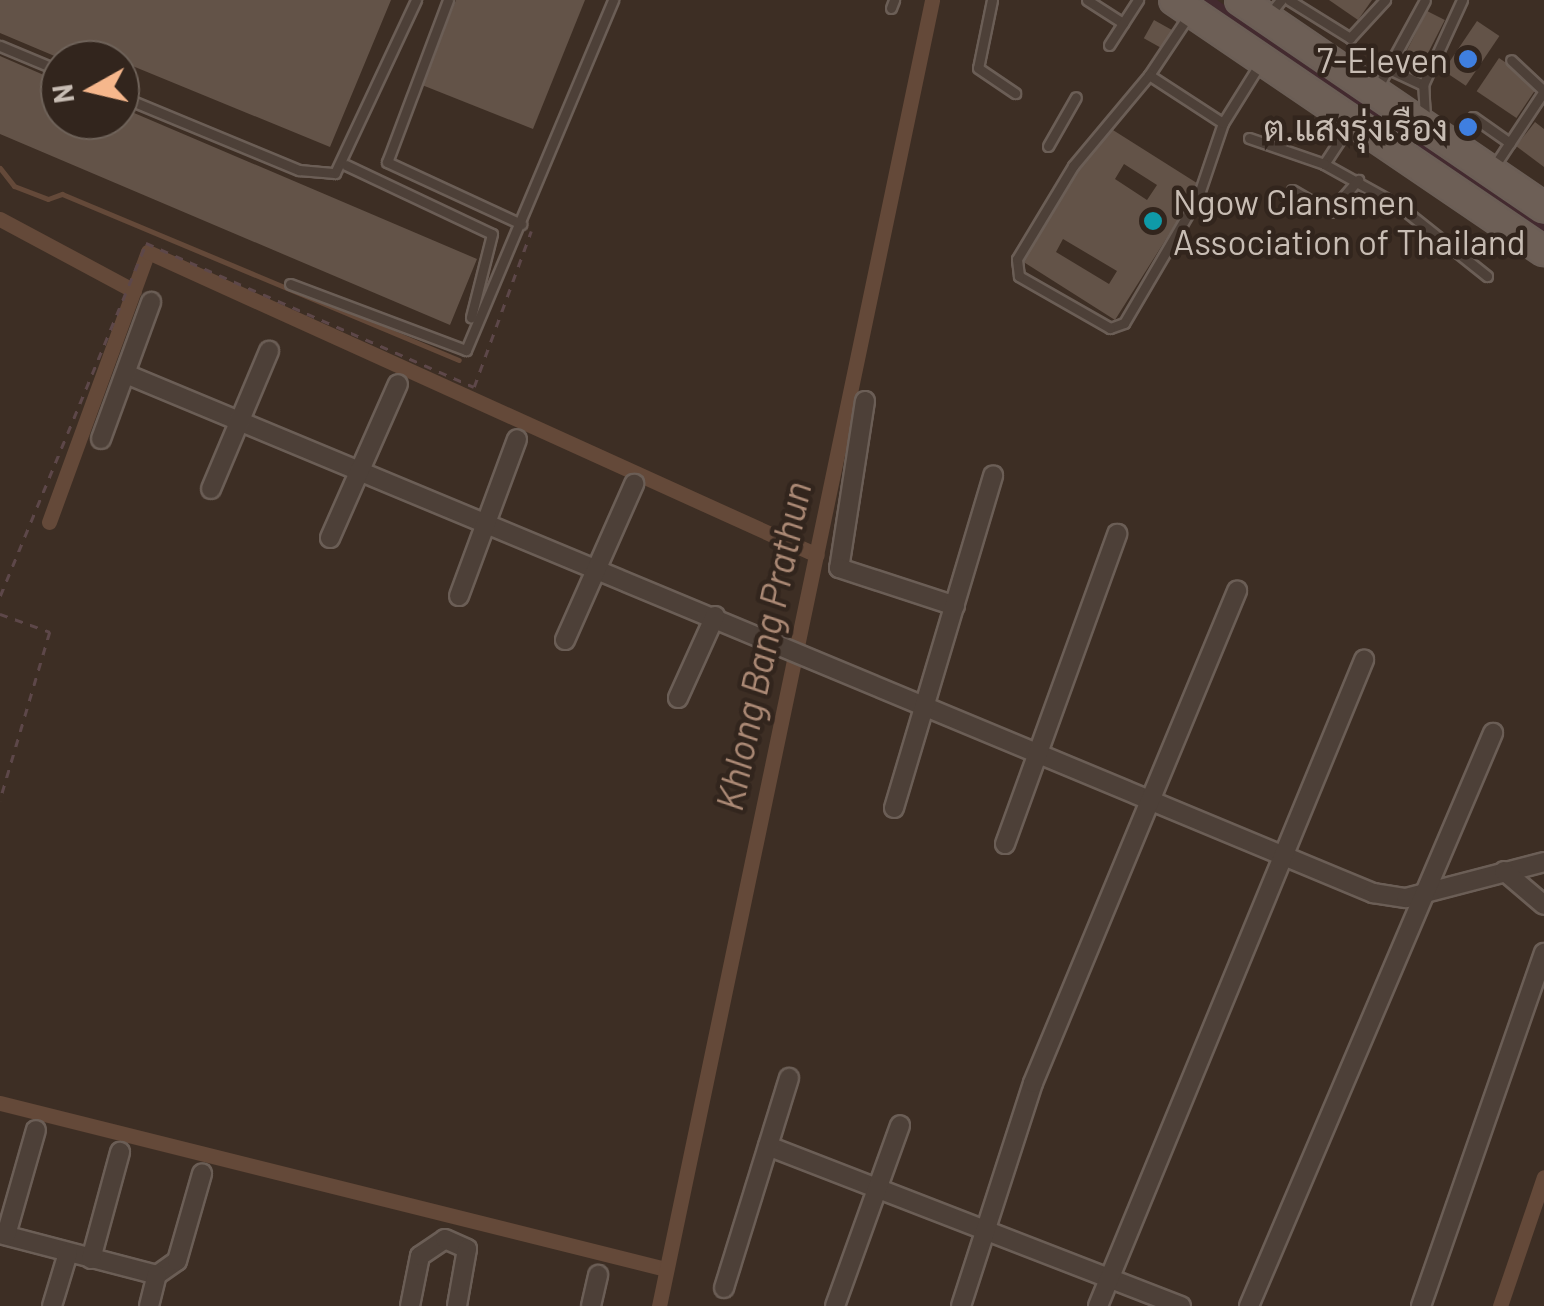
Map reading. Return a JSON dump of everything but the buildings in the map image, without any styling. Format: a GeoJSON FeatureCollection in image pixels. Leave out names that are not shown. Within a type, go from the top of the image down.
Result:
{"type":"FeatureCollection","features":[{"type":"Feature","properties":{"kind":"main road"},"geometry":{"type":"LineString","coordinates":[[1240,0],[1273,9],[1324,41],[1383,82],[1426,127],[1544,207]]}},
{"type":"Feature","properties":{"kind":"main road"},"geometry":{"type":"LineString","coordinates":[[1182,6],[1544,251]]}},
{"type":"Feature","properties":{"kind":"street"},"geometry":{"type":"LineString","coordinates":[[100,439],[151,302]]}},
{"type":"Feature","properties":{"kind":"street"},"geometry":{"type":"LineString","coordinates":[[211,489],[269,351]]}},
{"type":"Feature","properties":{"kind":"street"},"geometry":{"type":"LineString","coordinates":[[126,374],[486,517],[830,661],[1153,805],[1390,898],[1432,892],[1544,862]]}},
{"type":"Feature","properties":{"kind":"street"},"geometry":{"type":"LineString","coordinates":[[330,538],[398,384]]}},
{"type":"Feature","properties":{"kind":"street"},"geometry":{"type":"LineString","coordinates":[[866,402],[839,568],[955,606]]}},
{"type":"Feature","properties":{"kind":"street"},"geometry":{"type":"LineString","coordinates":[[458,596],[516,439]]}},
{"type":"Feature","properties":{"kind":"street"},"geometry":{"type":"LineString","coordinates":[[894,808],[993,475]]}},
{"type":"Feature","properties":{"kind":"street"},"geometry":{"type":"LineString","coordinates":[[565,640],[634,484]]}},
{"type":"Feature","properties":{"kind":"street"},"geometry":{"type":"LineString","coordinates":[[1005,844],[1118,534]]}},
{"type":"Feature","properties":{"kind":"street"},"geometry":{"type":"LineString","coordinates":[[962,1306],[1033,1083],[1153,805],[1237,591]]}},
{"type":"Feature","properties":{"kind":"street"},"geometry":{"type":"LineString","coordinates":[[678,698],[715,616]]}},
{"type":"Feature","properties":{"kind":"street"},"geometry":{"type":"LineString","coordinates":[[1098,1306],[1285,860],[1364,660]]}},
{"type":"Feature","properties":{"kind":"street"},"geometry":{"type":"LineString","coordinates":[[1250,1306],[1432,892],[1493,732]]}},
{"type":"Feature","properties":{"kind":"street"},"geometry":{"type":"LineString","coordinates":[[1504,871],[1544,905]]}},
{"type":"Feature","properties":{"kind":"street"},"geometry":{"type":"LineString","coordinates":[[1421,1306],[1544,954]]}},
{"type":"Feature","properties":{"kind":"street"},"geometry":{"type":"LineString","coordinates":[[724,1288],[788,1078]]}},
{"type":"Feature","properties":{"kind":"street"},"geometry":{"type":"LineString","coordinates":[[836,1306],[900,1125]]}},
{"type":"Feature","properties":{"kind":"street"},"geometry":{"type":"LineString","coordinates":[[36,1130],[3,1234],[156,1275]]}},
{"type":"Feature","properties":{"kind":"street"},"geometry":{"type":"LineString","coordinates":[[768,1146],[1181,1306]]}},
{"type":"Feature","properties":{"kind":"street"},"geometry":{"type":"LineString","coordinates":[[91,1259],[120,1152]]}},
{"type":"Feature","properties":{"kind":"street"},"geometry":{"type":"LineString","coordinates":[[148,1306],[156,1275],[177,1262],[202,1174]]}},
{"type":"Feature","properties":{"kind":"street"},"geometry":{"type":"LineString","coordinates":[[410,1306],[420,1256],[445,1239],[468,1250],[457,1306]]}},
{"type":"Feature","properties":{"kind":"street"},"geometry":{"type":"LineString","coordinates":[[52,1306],[68,1253]]}},
{"type":"Feature","properties":{"kind":"street"},"geometry":{"type":"LineString","coordinates":[[591,1306],[598,1275]]}},
{"type":"Feature","properties":{"kind":"lane"},"geometry":{"type":"LineString","coordinates":[[346,165],[416,0]]}},
{"type":"Feature","properties":{"kind":"lane"},"geometry":{"type":"LineString","coordinates":[[448,0],[387,162],[521,224]]}},
{"type":"Feature","properties":{"kind":"lane"},"geometry":{"type":"LineString","coordinates":[[290,284],[461,352],[521,224],[613,0]]}},
{"type":"Feature","properties":{"kind":"lane"},"geometry":{"type":"LineString","coordinates":[[992,0],[978,68],[1015,92]]}},
{"type":"Feature","properties":{"kind":"lane"},"geometry":{"type":"LineString","coordinates":[[1087,0],[1123,23]]}},
{"type":"Feature","properties":{"kind":"lane"},"geometry":{"type":"LineString","coordinates":[[1109,45],[1138,0]]}},
{"type":"Feature","properties":{"kind":"lane"},"geometry":{"type":"LineString","coordinates":[[1289,0],[1324,41],[1358,38],[1385,0]]}},
{"type":"Feature","properties":{"kind":"lane"},"geometry":{"type":"LineString","coordinates":[[1424,85],[1383,82],[1425,0]]}},
{"type":"Feature","properties":{"kind":"lane"},"geometry":{"type":"LineString","coordinates":[[1426,127],[1424,85],[1462,0]]}},
{"type":"Feature","properties":{"kind":"lane"},"geometry":{"type":"LineString","coordinates":[[1182,6],[1149,75],[1072,166],[1018,259],[1019,276],[1110,328],[1124,323],[1198,197],[1223,122],[1262,59]]}},
{"type":"Feature","properties":{"kind":"lane"},"geometry":{"type":"LineString","coordinates":[[0,46],[40,63]]}},
{"type":"Feature","properties":{"kind":"lane"},"geometry":{"type":"LineString","coordinates":[[1491,171],[1544,91],[1510,60]]}},
{"type":"Feature","properties":{"kind":"lane"},"geometry":{"type":"LineString","coordinates":[[1149,75],[1223,122]]}},
{"type":"Feature","properties":{"kind":"lane"},"geometry":{"type":"LineString","coordinates":[[1048,146],[1076,97]]}},
{"type":"Feature","properties":{"kind":"lane"},"geometry":{"type":"LineString","coordinates":[[140,104],[300,170],[346,165],[492,234],[471,317]]}},
{"type":"Feature","properties":{"kind":"lane"},"geometry":{"type":"LineString","coordinates":[[1473,117],[1510,143]]}},
{"type":"Feature","properties":{"kind":"lane"},"geometry":{"type":"LineString","coordinates":[[1324,164],[1352,120]]}},
{"type":"Feature","properties":{"kind":"lane"},"geometry":{"type":"LineString","coordinates":[[1248,138],[1358,180],[1487,276]]}},
{"type":"Feature","properties":{"kind":"lane"},"geometry":{"type":"LineString","coordinates":[[1292,190],[1330,212],[1358,180]]}},
{"type":"Feature","properties":{"kind":"path"},"geometry":{"type":"LineString","coordinates":[[0,614],[50,632],[0,801]]}},
{"type":"Feature","properties":{"kind":"shaded area"},"geometry":{"type":"Polygon","coordinates":[[[1193,0],[1217,0],[1544,223],[1544,236],[1193,0]]]}},
{"type":"Feature","properties":{"kind":"waterway","name":"Khlong Bang Prathun"},"geometry":{"type":"LineString","coordinates":[[659,1306],[932,0]]}},
{"type":"Feature","properties":{"kind":"waterway"},"geometry":{"type":"LineString","coordinates":[[0,168],[14,186],[48,199],[62,194],[459,360]]}},
{"type":"Feature","properties":{"kind":"waterway"},"geometry":{"type":"LineString","coordinates":[[0,219],[134,291]]}},
{"type":"Feature","properties":{"kind":"waterway"},"geometry":{"type":"LineString","coordinates":[[49,522],[148,252],[817,555]]}},
{"type":"Feature","properties":{"kind":"waterway"},"geometry":{"type":"LineString","coordinates":[[0,1103],[666,1269]]}},
{"type":"Feature","properties":{"kind":"waterway"},"geometry":{"type":"LineString","coordinates":[[1500,1306],[1544,1177]]}},
{"type":"Feature","properties":{"kind":"place","name":"7-Eleven"},"geometry":{"type":"Point","coordinates":[1468,59]}},
{"type":"Feature","properties":{"kind":"place","name":"ต.แสงรุ่งเรือง"},"geometry":{"type":"Point","coordinates":[1468,127]}},
{"type":"Feature","properties":{"kind":"place","name":"Ngow Clansmen Association of Thailand"},"geometry":{"type":"Point","coordinates":[1153,221]}}]}
